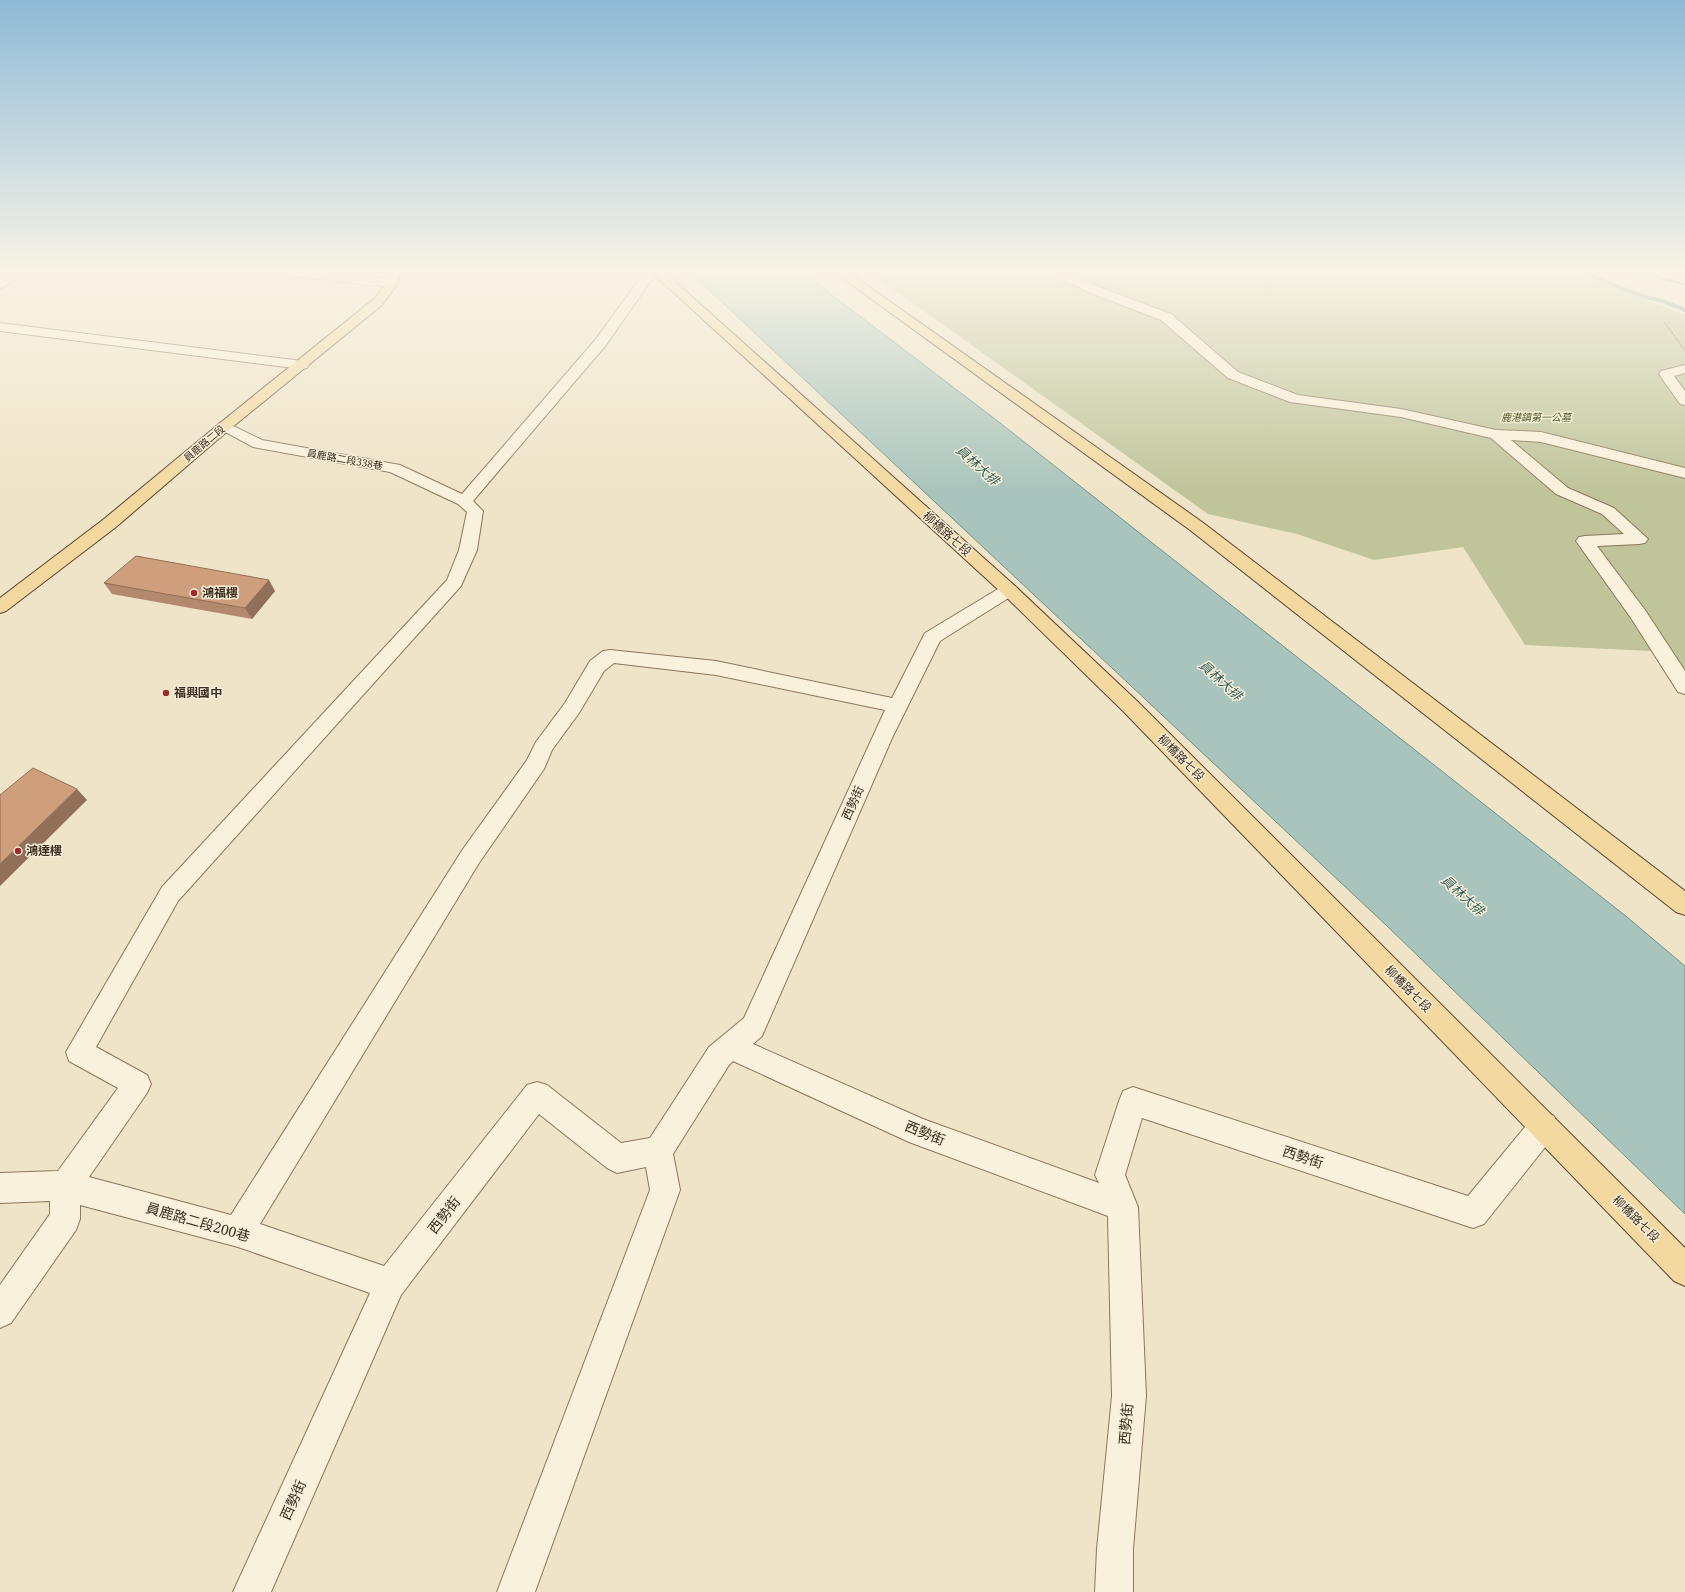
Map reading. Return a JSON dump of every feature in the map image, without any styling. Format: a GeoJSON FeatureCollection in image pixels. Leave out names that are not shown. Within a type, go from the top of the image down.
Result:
{"type":"FeatureCollection","features":[{"type":"Feature","properties":{"kind":"main road","name":"員鹿路二段"},"geometry":{"type":"LineString","coordinates":[[3,602],[110,523],[225,426],[328,343]]}},
{"type":"Feature","properties":{"kind":"main road","name":"柳橋路七段"},"geometry":{"type":"LineString","coordinates":[[736,343],[1009,590],[1131,707],[1685,1270]]}},
{"type":"Feature","properties":{"kind":"main road"},"geometry":{"type":"LineString","coordinates":[[940,343],[1196,526],[1685,905]]}},
{"type":"Feature","properties":{"kind":"street"},"geometry":{"type":"LineString","coordinates":[[129,343],[302,365]]}},
{"type":"Feature","properties":{"kind":"street"},"geometry":{"type":"LineString","coordinates":[[0,1312],[65,1220],[65,1186],[138,1084],[79,1052],[170,894],[455,582],[468,550],[476,512],[464,501],[600,343]]}},
{"type":"Feature","properties":{"kind":"street"},"geometry":{"type":"LineString","coordinates":[[1196,343],[1233,376],[1295,399],[1401,413],[1496,436],[1541,437],[1685,473]]}},
{"type":"Feature","properties":{"kind":"street"},"geometry":{"type":"LineString","coordinates":[[1685,369],[1666,374],[1685,401]]}},
{"type":"Feature","properties":{"kind":"street","name":"員鹿路二段338巷"},"geometry":{"type":"LineString","coordinates":[[225,426],[258,444],[394,468],[464,501]]}},
{"type":"Feature","properties":{"kind":"street"},"geometry":{"type":"LineString","coordinates":[[1496,436],[1562,491],[1608,511],[1639,540],[1585,541],[1638,614],[1685,687]]}},
{"type":"Feature","properties":{"kind":"street","name":"西勢街"},"geometry":{"type":"LineString","coordinates":[[252,1592],[390,1284],[537,1095],[617,1158],[658,1151],[719,1056],[753,1027],[879,743],[932,637],[1009,590]]}},
{"type":"Feature","properties":{"kind":"street"},"geometry":{"type":"LineString","coordinates":[[238,1232],[471,856],[536,763],[543,747],[572,708],[597,666],[610,656],[716,668],[898,706]]}},
{"type":"Feature","properties":{"kind":"street","name":"西勢街"},"geometry":{"type":"LineString","coordinates":[[731,1047],[919,1132],[1123,1208]]}},
{"type":"Feature","properties":{"kind":"street","name":"西勢街"},"geometry":{"type":"LineString","coordinates":[[1114,1592],[1115,1549],[1129,1396],[1123,1208],[1110,1175],[1133,1100],[1473,1213],[1544,1126]]}},
{"type":"Feature","properties":{"kind":"street"},"geometry":{"type":"LineString","coordinates":[[516,1592],[665,1190],[658,1151]]}},
{"type":"Feature","properties":{"kind":"street","name":"員鹿路二段200巷"},"geometry":{"type":"LineString","coordinates":[[0,1188],[65,1186],[238,1232],[390,1284]]}},
{"type":"Feature","properties":{"kind":"green space","name":"鹿港鎮第一公墓"},"geometry":{"type":"Polygon","coordinates":[[[969,343],[1685,343],[1685,672],[1672,652],[1525,645],[1463,547],[1374,560],[1297,534],[1208,514],[969,343]]]}},
{"type":"Feature","properties":{"kind":"water","name":"員林大排"},"geometry":{"type":"Polygon","coordinates":[[[766,343],[896,343],[995,419],[1627,917],[1685,966],[1685,1214],[1387,926],[766,343]]]}},
{"type":"Feature","properties":{"kind":"building","name":"鴻福樓"},"geometry":{"type":"Polygon","coordinates":[[[136,556],[269,580],[245,608],[104,583],[136,556]]]}},
{"type":"Feature","properties":{"kind":"building","name":"鴻達樓"},"geometry":{"type":"Polygon","coordinates":[[[33,768],[77,789],[0,864],[0,795],[33,768]]]}},
{"type":"Feature","properties":{"kind":"place","name":"鴻福樓"},"geometry":{"type":"Point","coordinates":[194,593]}},
{"type":"Feature","properties":{"kind":"place","name":"福興國中"},"geometry":{"type":"Point","coordinates":[166,693]}},
{"type":"Feature","properties":{"kind":"place","name":"鴻達樓"},"geometry":{"type":"Point","coordinates":[18,851]}}]}
